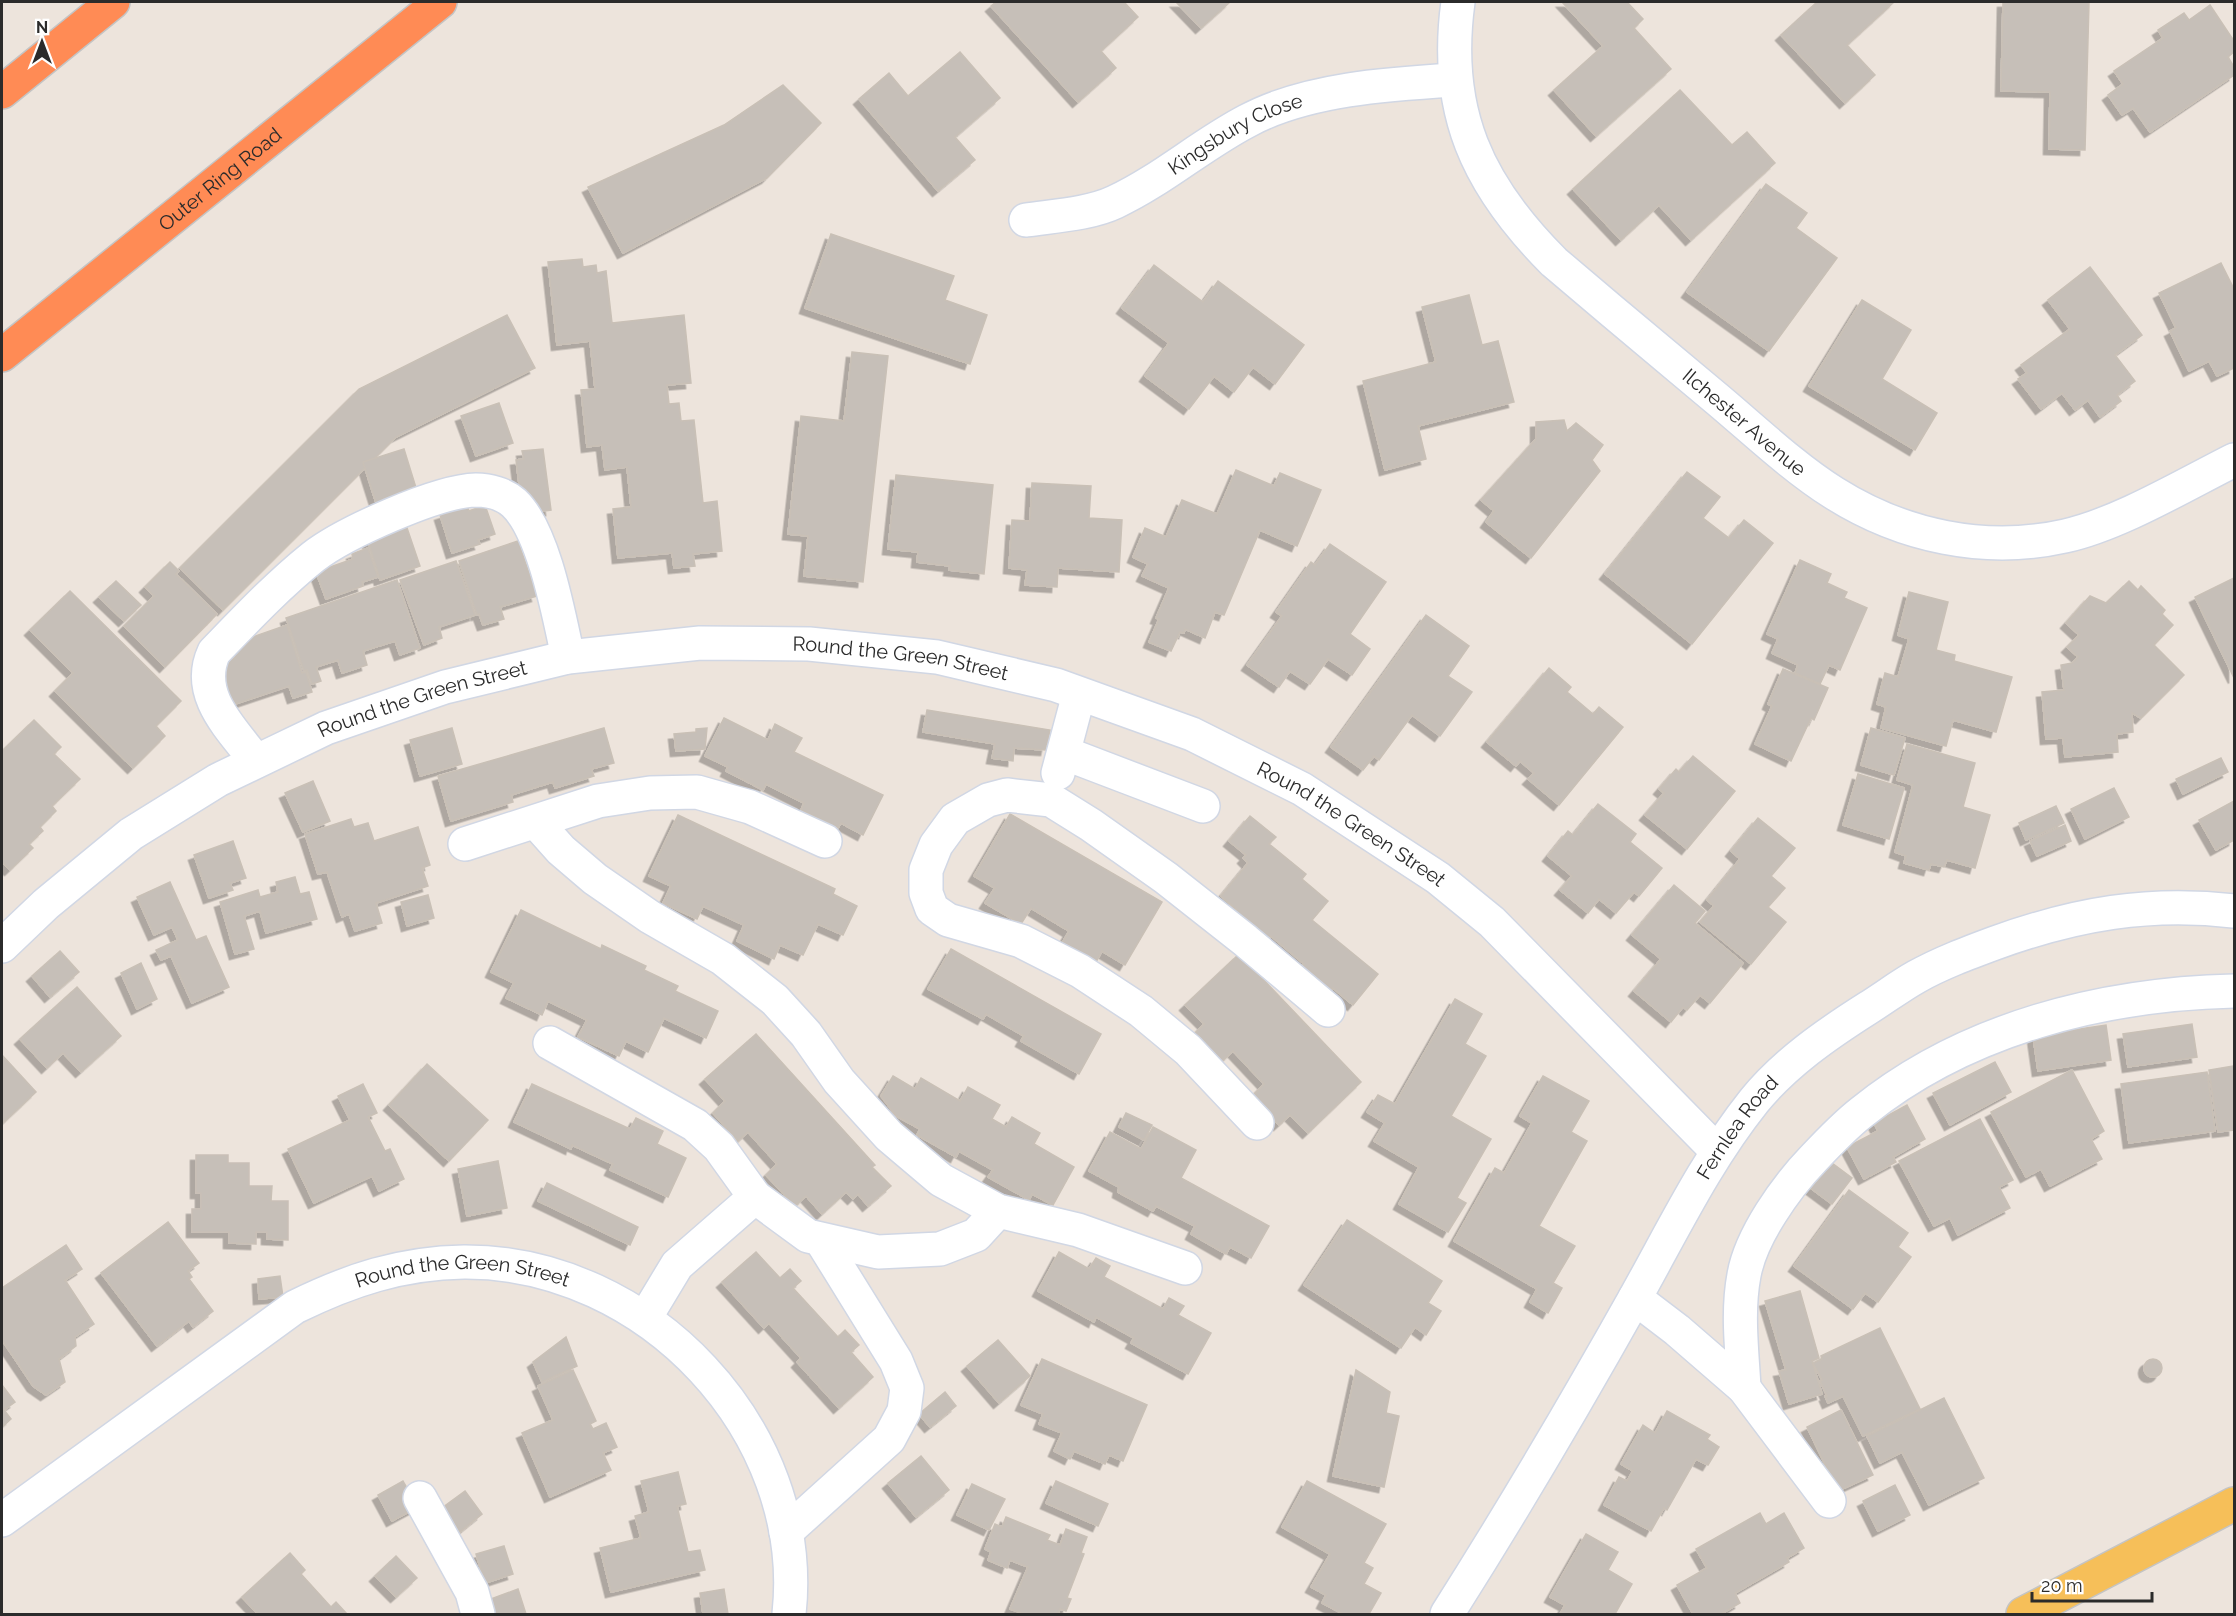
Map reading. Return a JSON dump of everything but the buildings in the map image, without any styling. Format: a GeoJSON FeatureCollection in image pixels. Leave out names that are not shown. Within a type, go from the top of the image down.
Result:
{"type":"FeatureCollection","features":[{"type":"Feature","properties":{"kind":"highway"},"geometry":{"type":"LineString","coordinates":[[2,92],[113,2]]}},
{"type":"Feature","properties":{"kind":"highway","name":"Outer Ring Road"},"geometry":{"type":"LineString","coordinates":[[2,355],[440,2]]}},
{"type":"Feature","properties":{"kind":"main road"},"geometry":{"type":"LineString","coordinates":[[2023,1614],[2235,1504]]}},
{"type":"Feature","properties":{"kind":"street","name":"Ilchester Avenue"},"geometry":{"type":"LineString","coordinates":[[1458,2],[1454,31],[1455,80],[1462,116],[1488,179],[1507,210],[1525,233],[1554,262],[1833,493],[1898,525],[1942,538],[1998,543],[2041,540],[2066,536],[2101,524],[2235,460]]}},
{"type":"Feature","properties":{"kind":"street","name":"Kingsbury Close"},"geometry":{"type":"LineString","coordinates":[[1026,220],[1067,214],[1113,203],[1163,176],[1247,120],[1286,104],[1346,91],[1455,80]]}},
{"type":"Feature","properties":{"kind":"street"},"geometry":{"type":"LineString","coordinates":[[256,762],[211,697],[207,681],[208,664],[214,652],[279,586],[315,556],[348,536],[398,513],[449,495],[475,490],[494,491],[514,503],[530,525],[544,564],[568,657]]}},
{"type":"Feature","properties":{"kind":"street","name":"Round the Green Street"},"geometry":{"type":"LineString","coordinates":[[2,946],[46,904],[131,834],[218,780],[326,728],[435,691],[568,657],[700,643],[809,644],[937,657],[1056,685],[1192,734],[1302,789],[1438,878],[1492,922],[1717,1151]]}},
{"type":"Feature","properties":{"kind":"street"},"geometry":{"type":"LineString","coordinates":[[1051,800],[1079,694]]}},
{"type":"Feature","properties":{"kind":"street"},"geometry":{"type":"LineString","coordinates":[[1064,753],[1203,806]]}},
{"type":"Feature","properties":{"kind":"street"},"geometry":{"type":"LineString","coordinates":[[465,844],[598,801],[650,793],[698,792],[750,807],[825,840]]}},
{"type":"Feature","properties":{"kind":"street"},"geometry":{"type":"LineString","coordinates":[[1257,1123],[1188,1050],[1141,1011],[1080,971],[1021,941],[948,920],[932,909],[926,893],[926,870],[936,845],[955,819],[988,800],[1007,795],[1051,800],[1166,878],[1246,941],[1328,1011]]}},
{"type":"Feature","properties":{"kind":"street"},"geometry":{"type":"LineString","coordinates":[[536,822],[561,850],[595,879],[650,917],[723,959],[774,1000],[806,1034],[839,1081],[889,1136],[941,1180],[998,1211],[1078,1230],[1185,1268]]}},
{"type":"Feature","properties":{"kind":"street","name":"Fernlea Road"},"geometry":{"type":"LineString","coordinates":[[1447,1614],[1501,1529],[1717,1151],[1756,1100],[1788,1066],[1837,1027],[1916,977],[1958,956],[2034,929],[2074,918],[2120,910],[2163,906],[2235,910]]}},
{"type":"Feature","properties":{"kind":"street"},"geometry":{"type":"LineString","coordinates":[[1744,1388],[1740,1319],[1744,1273],[1754,1246],[1770,1213],[1793,1179],[1861,1112],[1910,1078],[1958,1051],[2017,1027],[2081,1010],[2139,999],[2195,992],[2235,991]]}},
{"type":"Feature","properties":{"kind":"street"},"geometry":{"type":"LineString","coordinates":[[550,1043],[695,1125],[719,1147],[755,1197],[808,1236],[878,1252],[940,1249],[976,1235],[998,1211]]}},
{"type":"Feature","properties":{"kind":"street"},"geometry":{"type":"LineString","coordinates":[[645,1318],[677,1265],[755,1197]]}},
{"type":"Feature","properties":{"kind":"street"},"geometry":{"type":"LineString","coordinates":[[786,1532],[889,1439],[904,1411],[907,1388],[896,1361],[821,1240]]}},
{"type":"Feature","properties":{"kind":"street","name":"Round the Green Street"},"geometry":{"type":"LineString","coordinates":[[2,1520],[295,1307],[335,1287],[377,1274],[421,1265],[466,1262],[510,1266],[554,1275],[596,1291],[645,1318],[671,1337],[703,1367],[730,1400],[753,1437],[770,1477],[786,1532],[789,1562],[789,1614]]}},
{"type":"Feature","properties":{"kind":"street"},"geometry":{"type":"LineString","coordinates":[[1635,1298],[1677,1330],[1744,1388],[1829,1500]]}},
{"type":"Feature","properties":{"kind":"street"},"geometry":{"type":"LineString","coordinates":[[420,1498],[472,1592],[478,1614]]}}]}
